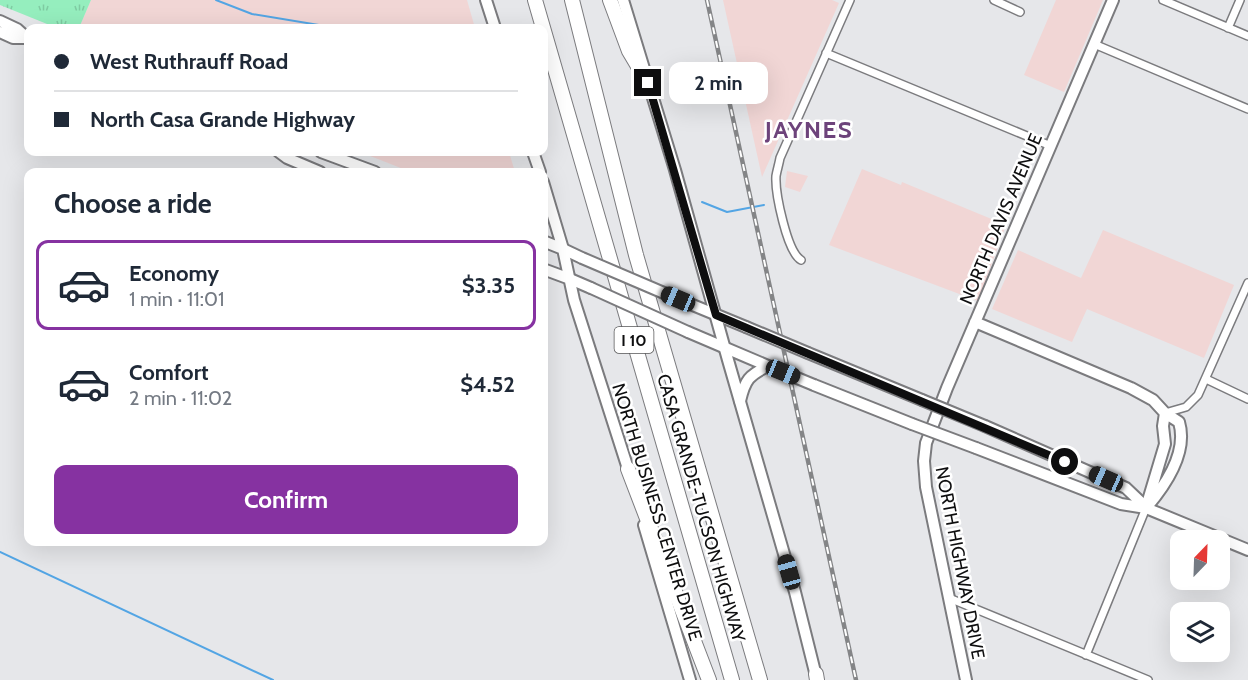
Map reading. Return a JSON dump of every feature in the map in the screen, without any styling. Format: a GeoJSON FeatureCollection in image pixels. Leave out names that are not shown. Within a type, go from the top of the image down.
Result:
{"type":"FeatureCollection","features":[{"type":"Feature","properties":{"kind":"highway","name":"CASA GRANDE-TUCSON HIGHWAY"},"geometry":{"type":"LineString","coordinates":[[535,0],[542,24]]}},
{"type":"Feature","properties":{"kind":"highway","name":"CASA GRANDE-TUCSON HIGHWAY"},"geometry":{"type":"LineString","coordinates":[[572,0],[636,255],[760,680]]}},
{"type":"Feature","properties":{"kind":"highway"},"geometry":{"type":"LineString","coordinates":[[609,0],[628,51],[648,83]]}},
{"type":"Feature","properties":{"kind":"highway","name":"CASA GRANDE-TUCSON HIGHWAY"},"geometry":{"type":"LineString","coordinates":[[548,45],[732,680]]}},
{"type":"Feature","properties":{"kind":"highway"},"geometry":{"type":"LineString","coordinates":[[628,469],[709,680]]}},
{"type":"Feature","properties":{"kind":"main road"},"geometry":{"type":"LineString","coordinates":[[486,0],[494,24]]}},
{"type":"Feature","properties":{"kind":"main road"},"geometry":{"type":"LineString","coordinates":[[623,0],[716,315],[795,592],[817,678]]}},
{"type":"Feature","properties":{"kind":"main road","name":"NORTH DAVIS AVENUE"},"geometry":{"type":"LineString","coordinates":[[924,453],[943,399],[975,322],[1113,0]]}},
{"type":"Feature","properties":{"kind":"main road"},"geometry":{"type":"LineString","coordinates":[[0,21],[17,29],[24,35]]}},
{"type":"Feature","properties":{"kind":"main road"},"geometry":{"type":"LineString","coordinates":[[0,32],[13,38],[24,39]]}},
{"type":"Feature","properties":{"kind":"main road"},"geometry":{"type":"LineString","coordinates":[[284,156],[311,168]]}},
{"type":"Feature","properties":{"kind":"main road"},"geometry":{"type":"LineString","coordinates":[[332,156],[364,168]]}},
{"type":"Feature","properties":{"kind":"main road","name":"NORTH BUSINESS CENTER DRIVE"},"geometry":{"type":"LineString","coordinates":[[548,199],[563,249],[574,300],[628,469],[690,680]]}},
{"type":"Feature","properties":{"kind":"main road"},"geometry":{"type":"LineString","coordinates":[[548,243],[985,426],[1126,488],[1146,507]]}},
{"type":"Feature","properties":{"kind":"main road"},"geometry":{"type":"LineString","coordinates":[[548,270],[762,366],[1121,504],[1146,507],[1248,550]]}},
{"type":"Feature","properties":{"kind":"main road"},"geometry":{"type":"LineString","coordinates":[[975,322],[1131,388],[1153,400],[1165,413],[1179,422],[1182,430],[1181,442],[1164,487],[1146,507]]}},
{"type":"Feature","properties":{"kind":"main road"},"geometry":{"type":"LineString","coordinates":[[740,401],[749,377],[762,366]]}},
{"type":"Feature","properties":{"kind":"main road"},"geometry":{"type":"LineString","coordinates":[[1146,507],[1165,444],[1163,426],[1165,413]]}},
{"type":"Feature","properties":{"kind":"main road","name":"NORTH HIGHWAY DRIVE"},"geometry":{"type":"LineString","coordinates":[[924,453],[926,487],[966,680]]}},
{"type":"Feature","properties":{"kind":"street"},"geometry":{"type":"LineString","coordinates":[[801,260],[796,257],[790,246],[777,194],[776,177],[780,158],[849,0]]}},
{"type":"Feature","properties":{"kind":"street"},"geometry":{"type":"LineString","coordinates":[[994,0],[1020,12]]}},
{"type":"Feature","properties":{"kind":"street"},"geometry":{"type":"LineString","coordinates":[[1163,0],[1248,36]]}},
{"type":"Feature","properties":{"kind":"street"},"geometry":{"type":"LineString","coordinates":[[1228,27],[1240,0]]}},
{"type":"Feature","properties":{"kind":"street"},"geometry":{"type":"LineString","coordinates":[[1094,44],[1248,109]]}},
{"type":"Feature","properties":{"kind":"street"},"geometry":{"type":"LineString","coordinates":[[826,53],[1051,146]]}},
{"type":"Feature","properties":{"kind":"street"},"geometry":{"type":"LineString","coordinates":[[1165,413],[1189,405],[1198,395],[1248,283]]}},
{"type":"Feature","properties":{"kind":"street"},"geometry":{"type":"LineString","coordinates":[[1206,379],[1248,399]]}},
{"type":"Feature","properties":{"kind":"street"},"geometry":{"type":"LineString","coordinates":[[1086,655],[1146,507]]}},
{"type":"Feature","properties":{"kind":"street"},"geometry":{"type":"LineString","coordinates":[[949,598],[1148,680]]}},
{"type":"Feature","properties":{"kind":"shaded area"},"geometry":{"type":"Polygon","coordinates":[[[91,0],[467,0],[474,24],[81,24],[91,0]]]}},
{"type":"Feature","properties":{"kind":"shaded area"},"geometry":{"type":"Polygon","coordinates":[[[723,0],[832,0],[839,3],[762,177],[723,0]]]}},
{"type":"Feature","properties":{"kind":"shaded area"},"geometry":{"type":"Polygon","coordinates":[[[1056,0],[1103,0],[1064,92],[1024,75],[1056,0]]]}},
{"type":"Feature","properties":{"kind":"shaded area"},"geometry":{"type":"Polygon","coordinates":[[[370,156],[510,156],[514,168],[401,168],[370,156]]]}},
{"type":"Feature","properties":{"kind":"shaded area"},"geometry":{"type":"Polygon","coordinates":[[[862,169],[901,185],[902,182],[1006,225],[978,301],[829,245],[862,169]]]}},
{"type":"Feature","properties":{"kind":"shaded area"},"geometry":{"type":"Polygon","coordinates":[[[787,171],[808,176],[800,192],[785,187],[787,171]]]}},
{"type":"Feature","properties":{"kind":"shaded area"},"geometry":{"type":"Polygon","coordinates":[[[1103,230],[1234,285],[1204,358],[1087,309],[1072,342],[992,309],[1018,250],[1081,278],[1103,230]]]}},
{"type":"Feature","properties":{"kind":"green space"},"geometry":{"type":"Polygon","coordinates":[[[0,0],[91,0],[81,24],[47,24],[0,5],[0,0]]]}},
{"type":"Feature","properties":{"kind":"waterway"},"geometry":{"type":"LineString","coordinates":[[216,0],[252,14],[313,24]]}},
{"type":"Feature","properties":{"kind":"waterway"},"geometry":{"type":"LineString","coordinates":[[702,202],[727,212],[764,205]]}},
{"type":"Feature","properties":{"kind":"waterway"},"geometry":{"type":"LineString","coordinates":[[0,552],[273,680]]}},
{"type":"Feature","properties":{"kind":"railway"},"geometry":{"type":"LineString","coordinates":[[707,0],[856,680]]}},
{"type":"Feature","properties":{"kind":"district","name":"JAYNES"},"geometry":{"type":"Point","coordinates":[809,129]}},
{"type":"Feature","properties":{"kind":"route"},"geometry":{"type":"LineString","coordinates":[[648,83],[716,315],[985,426],[1065,462]]}}]}
